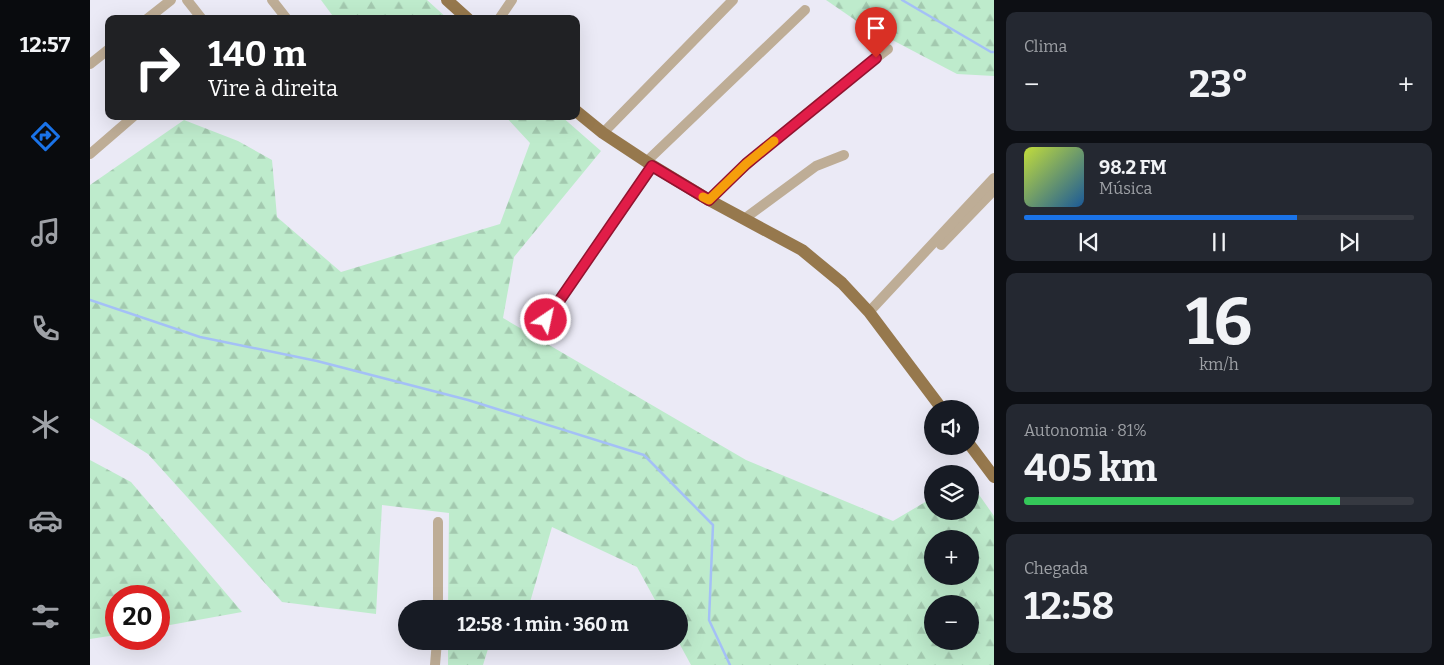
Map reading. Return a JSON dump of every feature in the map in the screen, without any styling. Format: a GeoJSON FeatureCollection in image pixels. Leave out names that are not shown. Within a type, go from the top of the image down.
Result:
{"type":"FeatureCollection","features":[{"type":"Feature","properties":{"kind":"main road"},"geometry":{"type":"LineString","coordinates":[[447,0],[464,15]]}},
{"type":"Feature","properties":{"kind":"main road"},"geometry":{"type":"LineString","coordinates":[[580,114],[603,133],[649,164],[709,200],[802,250],[842,283],[870,314],[935,400]]}},
{"type":"Feature","properties":{"kind":"main road"},"geometry":{"type":"LineString","coordinates":[[978,455],[994,477]]}},
{"type":"Feature","properties":{"kind":"street"},"geometry":{"type":"LineString","coordinates":[[152,15],[171,0]]}},
{"type":"Feature","properties":{"kind":"street"},"geometry":{"type":"LineString","coordinates":[[187,0],[199,15]]}},
{"type":"Feature","properties":{"kind":"street"},"geometry":{"type":"LineString","coordinates":[[272,0],[284,15]]}},
{"type":"Feature","properties":{"kind":"street"},"geometry":{"type":"LineString","coordinates":[[503,15],[512,0]]}},
{"type":"Feature","properties":{"kind":"street"},"geometry":{"type":"LineString","coordinates":[[603,133],[733,0]]}},
{"type":"Feature","properties":{"kind":"street"},"geometry":{"type":"LineString","coordinates":[[546,320],[649,164],[805,10]]}},
{"type":"Feature","properties":{"kind":"street"},"geometry":{"type":"LineString","coordinates":[[709,200],[746,164],[888,49]]}},
{"type":"Feature","properties":{"kind":"street"},"geometry":{"type":"LineString","coordinates":[[90,64],[105,52]]}},
{"type":"Feature","properties":{"kind":"street"},"geometry":{"type":"LineString","coordinates":[[90,154],[129,120]]}},
{"type":"Feature","properties":{"kind":"street"},"geometry":{"type":"LineString","coordinates":[[744,219],[816,166],[844,155]]}},
{"type":"Feature","properties":{"kind":"street"},"geometry":{"type":"LineString","coordinates":[[870,314],[994,178]]}},
{"type":"Feature","properties":{"kind":"street"},"geometry":{"type":"LineString","coordinates":[[870,314],[994,190]]}},
{"type":"Feature","properties":{"kind":"street"},"geometry":{"type":"LineString","coordinates":[[438,522],[438,600]]}},
{"type":"Feature","properties":{"kind":"street"},"geometry":{"type":"LineString","coordinates":[[435,665],[436,650]]}},
{"type":"Feature","properties":{"kind":"green space"},"geometry":{"type":"Polygon","coordinates":[[[321,0],[427,0],[444,15],[332,15],[321,0]]]}},
{"type":"Feature","properties":{"kind":"green space"},"geometry":{"type":"Polygon","coordinates":[[[826,0],[994,0],[994,76],[957,74],[858,22],[826,0]]]}},
{"type":"Feature","properties":{"kind":"green space"},"geometry":{"type":"Polygon","coordinates":[[[184,120],[238,141],[272,160],[277,217],[341,272],[500,224],[530,143],[509,120],[566,120],[601,151],[514,257],[503,318],[746,460],[893,521],[924,503],[924,520],[979,520],[979,495],[994,516],[994,665],[691,665],[683,650],[688,650],[688,600],[655,600],[637,567],[552,527],[531,600],[448,600],[449,513],[382,505],[376,614],[282,602],[148,454],[90,418],[90,185],[184,120]]]}},
{"type":"Feature","properties":{"kind":"green space"},"geometry":{"type":"Polygon","coordinates":[[[90,460],[131,482],[242,612],[170,625],[170,585],[105,585],[105,637],[90,639],[90,460]]]}},
{"type":"Feature","properties":{"kind":"green space"},"geometry":{"type":"Polygon","coordinates":[[[448,650],[488,650],[483,665],[448,665],[448,650]]]}},
{"type":"Feature","properties":{"kind":"waterway"},"geometry":{"type":"LineString","coordinates":[[902,0],[994,52]]}},
{"type":"Feature","properties":{"kind":"waterway"},"geometry":{"type":"LineString","coordinates":[[90,300],[200,337],[317,361],[468,400],[644,455],[713,525],[709,620],[730,665]]}},
{"type":"Feature","properties":{"kind":"slow traffic"},"geometry":{"type":"LineString","coordinates":[[703,197],[709,200],[746,164],[774,141]]}},
{"type":"Feature","properties":{"kind":"route"},"geometry":{"type":"LineString","coordinates":[[546,320],[652,166],[709,200],[746,164],[876,58]]}}]}
